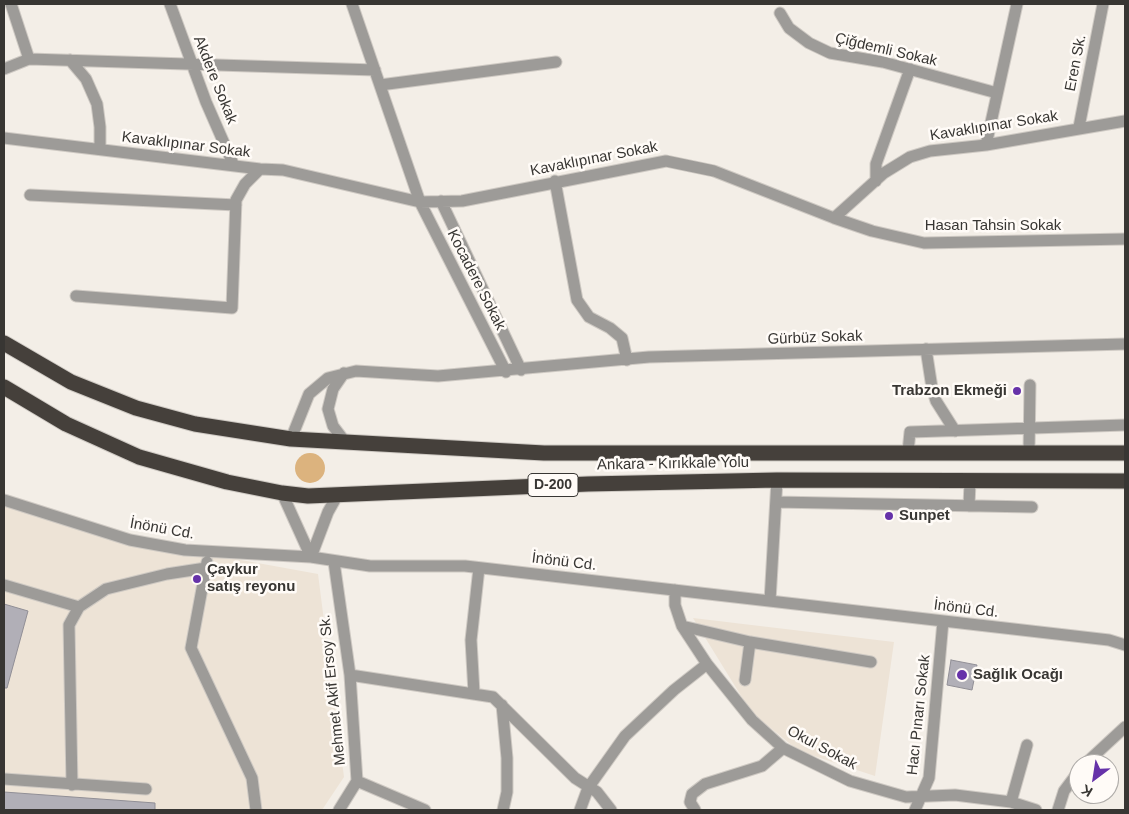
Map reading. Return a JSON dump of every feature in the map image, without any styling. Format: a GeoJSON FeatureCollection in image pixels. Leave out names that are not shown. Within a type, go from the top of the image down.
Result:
{"type":"FeatureCollection","features":[{"type":"Feature","properties":{"kind":"highway","name":"Ankara - Kırıkkale Yolu"},"geometry":{"type":"LineString","coordinates":[[4,342],[72,382],[136,408],[195,424],[290,439],[544,453],[1125,453]]}},
{"type":"Feature","properties":{"kind":"highway","name":"Ankara - Kırıkkale Yolu"},"geometry":{"type":"LineString","coordinates":[[4,387],[66,424],[139,457],[194,474],[282,493],[337,496],[588,484],[777,480],[970,482],[1125,480]]}},
{"type":"Feature","properties":{"kind":"street"},"geometry":{"type":"LineString","coordinates":[[11,4],[29,59]]}},
{"type":"Feature","properties":{"kind":"street","name":"Akdere Sokak"},"geometry":{"type":"LineString","coordinates":[[170,4],[191,64],[234,166]]}},
{"type":"Feature","properties":{"kind":"street","name":"Kocadere Sokak"},"geometry":{"type":"LineString","coordinates":[[352,4],[420,202],[506,372]]}},
{"type":"Feature","properties":{"kind":"street"},"geometry":{"type":"LineString","coordinates":[[986,145],[1017,4]]}},
{"type":"Feature","properties":{"kind":"street","name":"Eren Sk."},"geometry":{"type":"LineString","coordinates":[[1079,127],[1103,4]]}},
{"type":"Feature","properties":{"kind":"street","name":"Çiğdemli Sokak"},"geometry":{"type":"LineString","coordinates":[[780,14],[789,28],[809,43],[830,54],[883,62],[997,93]]}},
{"type":"Feature","properties":{"kind":"street"},"geometry":{"type":"LineString","coordinates":[[4,69],[29,59],[375,70]]}},
{"type":"Feature","properties":{"kind":"street"},"geometry":{"type":"LineString","coordinates":[[70,60],[86,79],[97,104],[100,148]]}},
{"type":"Feature","properties":{"kind":"street"},"geometry":{"type":"LineString","coordinates":[[380,85],[556,62]]}},
{"type":"Feature","properties":{"kind":"street"},"geometry":{"type":"LineString","coordinates":[[876,181],[876,164],[910,69]]}},
{"type":"Feature","properties":{"kind":"street","name":"Kavaklıpınar Sokak"},"geometry":{"type":"LineString","coordinates":[[4,138],[100,148],[260,169],[283,170],[420,202],[462,201],[666,161],[714,171],[834,218],[876,181],[910,157],[930,150],[986,145],[1079,127],[1125,121]]}},
{"type":"Feature","properties":{"kind":"street"},"geometry":{"type":"LineString","coordinates":[[76,296],[232,308],[236,200],[245,184],[260,169]]}},
{"type":"Feature","properties":{"kind":"street"},"geometry":{"type":"LineString","coordinates":[[555,182],[577,300],[589,317],[610,328],[622,338],[627,360]]}},
{"type":"Feature","properties":{"kind":"street"},"geometry":{"type":"LineString","coordinates":[[30,195],[236,205]]}},
{"type":"Feature","properties":{"kind":"street","name":"Kocadere Sokak"},"geometry":{"type":"LineString","coordinates":[[441,202],[521,370]]}},
{"type":"Feature","properties":{"kind":"street","name":"Hasan Tahsin Sokak"},"geometry":{"type":"LineString","coordinates":[[834,218],[872,231],[924,242],[1125,239]]}},
{"type":"Feature","properties":{"kind":"street","name":"Gürbüz Sokak"},"geometry":{"type":"LineString","coordinates":[[290,439],[309,394],[328,378],[356,371],[438,376],[506,372],[627,360],[1125,344]]}},
{"type":"Feature","properties":{"kind":"street"},"geometry":{"type":"LineString","coordinates":[[926,349],[936,401],[955,431]]}},
{"type":"Feature","properties":{"kind":"street"},"geometry":{"type":"LineString","coordinates":[[344,373],[333,389],[328,409],[333,426],[346,443]]}},
{"type":"Feature","properties":{"kind":"street"},"geometry":{"type":"LineString","coordinates":[[1030,385],[1028,429],[1030,452]]}},
{"type":"Feature","properties":{"kind":"street"},"geometry":{"type":"LineString","coordinates":[[908,452],[910,432],[1125,425]]}},
{"type":"Feature","properties":{"kind":"street"},"geometry":{"type":"LineString","coordinates":[[770,601],[777,480]]}},
{"type":"Feature","properties":{"kind":"street"},"geometry":{"type":"LineString","coordinates":[[969,506],[970,482]]}},
{"type":"Feature","properties":{"kind":"street"},"geometry":{"type":"LineString","coordinates":[[282,493],[311,557]]}},
{"type":"Feature","properties":{"kind":"street"},"geometry":{"type":"LineString","coordinates":[[311,557],[337,496]]}},
{"type":"Feature","properties":{"kind":"street","name":"İnönü Cd."},"geometry":{"type":"LineString","coordinates":[[4,500],[130,540],[186,550],[311,557],[370,566],[479,568],[1109,640],[1125,645]]}},
{"type":"Feature","properties":{"kind":"street"},"geometry":{"type":"LineString","coordinates":[[776,502],[1032,507]]}},
{"type":"Feature","properties":{"kind":"street"},"geometry":{"type":"LineString","coordinates":[[209,551],[191,648],[252,778],[256,810]]}},
{"type":"Feature","properties":{"kind":"street","name":"Mehmet Akif Ersoy Sk."},"geometry":{"type":"LineString","coordinates":[[334,562],[350,675],[357,781],[339,810]]}},
{"type":"Feature","properties":{"kind":"street"},"geometry":{"type":"LineString","coordinates":[[72,785],[69,625],[79,607],[106,589],[167,574],[206,568]]}},
{"type":"Feature","properties":{"kind":"street"},"geometry":{"type":"LineString","coordinates":[[474,693],[471,640],[479,568]]}},
{"type":"Feature","properties":{"kind":"street"},"geometry":{"type":"LineString","coordinates":[[4,585],[79,607]]}},
{"type":"Feature","properties":{"kind":"street","name":"Okul Sokak"},"geometry":{"type":"LineString","coordinates":[[675,590],[675,605],[682,626],[707,664],[752,720],[783,748],[850,782],[906,797],[955,795],[1011,802],[1036,810]]}},
{"type":"Feature","properties":{"kind":"street","name":"Hacı Pınarı Sokak"},"geometry":{"type":"LineString","coordinates":[[915,810],[929,778],[944,621]]}},
{"type":"Feature","properties":{"kind":"street"},"geometry":{"type":"LineString","coordinates":[[682,626],[750,642],[871,662]]}},
{"type":"Feature","properties":{"kind":"street"},"geometry":{"type":"LineString","coordinates":[[745,680],[750,642]]}},
{"type":"Feature","properties":{"kind":"street"},"geometry":{"type":"LineString","coordinates":[[580,810],[588,788],[625,736],[674,690],[707,664]]}},
{"type":"Feature","properties":{"kind":"street"},"geometry":{"type":"LineString","coordinates":[[350,675],[493,697],[588,788],[596,792],[611,810]]}},
{"type":"Feature","properties":{"kind":"street"},"geometry":{"type":"LineString","coordinates":[[502,705],[507,758],[507,792],[503,810]]}},
{"type":"Feature","properties":{"kind":"street"},"geometry":{"type":"LineString","coordinates":[[1096,754],[1125,728]]}},
{"type":"Feature","properties":{"kind":"street"},"geometry":{"type":"LineString","coordinates":[[1011,802],[1027,745]]}},
{"type":"Feature","properties":{"kind":"street"},"geometry":{"type":"LineString","coordinates":[[695,810],[690,802],[692,794],[705,784],[762,766],[783,748]]}},
{"type":"Feature","properties":{"kind":"street"},"geometry":{"type":"LineString","coordinates":[[4,779],[146,789]]}},
{"type":"Feature","properties":{"kind":"street"},"geometry":{"type":"LineString","coordinates":[[357,781],[425,810]]}},
{"type":"Feature","properties":{"kind":"street"},"geometry":{"type":"LineString","coordinates":[[1058,810],[1064,791],[1069,784]]}},
{"type":"Feature","properties":{"kind":"shaded area"},"geometry":{"type":"Polygon","coordinates":[[[310,453],[316,454],[324,462],[324,474],[316,482],[310,483],[304,482],[296,474],[295,468],[296,462],[304,454],[310,453]]]}},
{"type":"Feature","properties":{"kind":"shaded area"},"geometry":{"type":"Polygon","coordinates":[[[4,503],[139,548],[230,558],[318,574],[344,777],[322,810],[4,810],[4,503]]]}},
{"type":"Feature","properties":{"kind":"shaded area"},"geometry":{"type":"Polygon","coordinates":[[[693,618],[894,642],[875,776],[799,751],[751,712],[693,618]]]}},
{"type":"Feature","properties":{"kind":"building"},"geometry":{"type":"Polygon","coordinates":[[[4,604],[28,611],[7,688],[4,688],[4,604]]]}},
{"type":"Feature","properties":{"kind":"building","name":"Sağlık Ocağı"},"geometry":{"type":"Polygon","coordinates":[[[951,660],[977,665],[972,690],[947,685],[951,660]]]}},
{"type":"Feature","properties":{"kind":"building"},"geometry":{"type":"Polygon","coordinates":[[[4,792],[155,803],[155,810],[4,810],[4,792]]]}},
{"type":"Feature","properties":{"kind":"place","name":"Trabzon Ekmeği"},"geometry":{"type":"Point","coordinates":[1017,391]}},
{"type":"Feature","properties":{"kind":"place","name":"Sunpet"},"geometry":{"type":"Point","coordinates":[889,516]}},
{"type":"Feature","properties":{"kind":"place","name":"Çaykur satış reyonu"},"geometry":{"type":"Point","coordinates":[197,579]}},
{"type":"Feature","properties":{"kind":"place","name":"Sağlık Ocağı"},"geometry":{"type":"Point","coordinates":[962,675]}}]}
